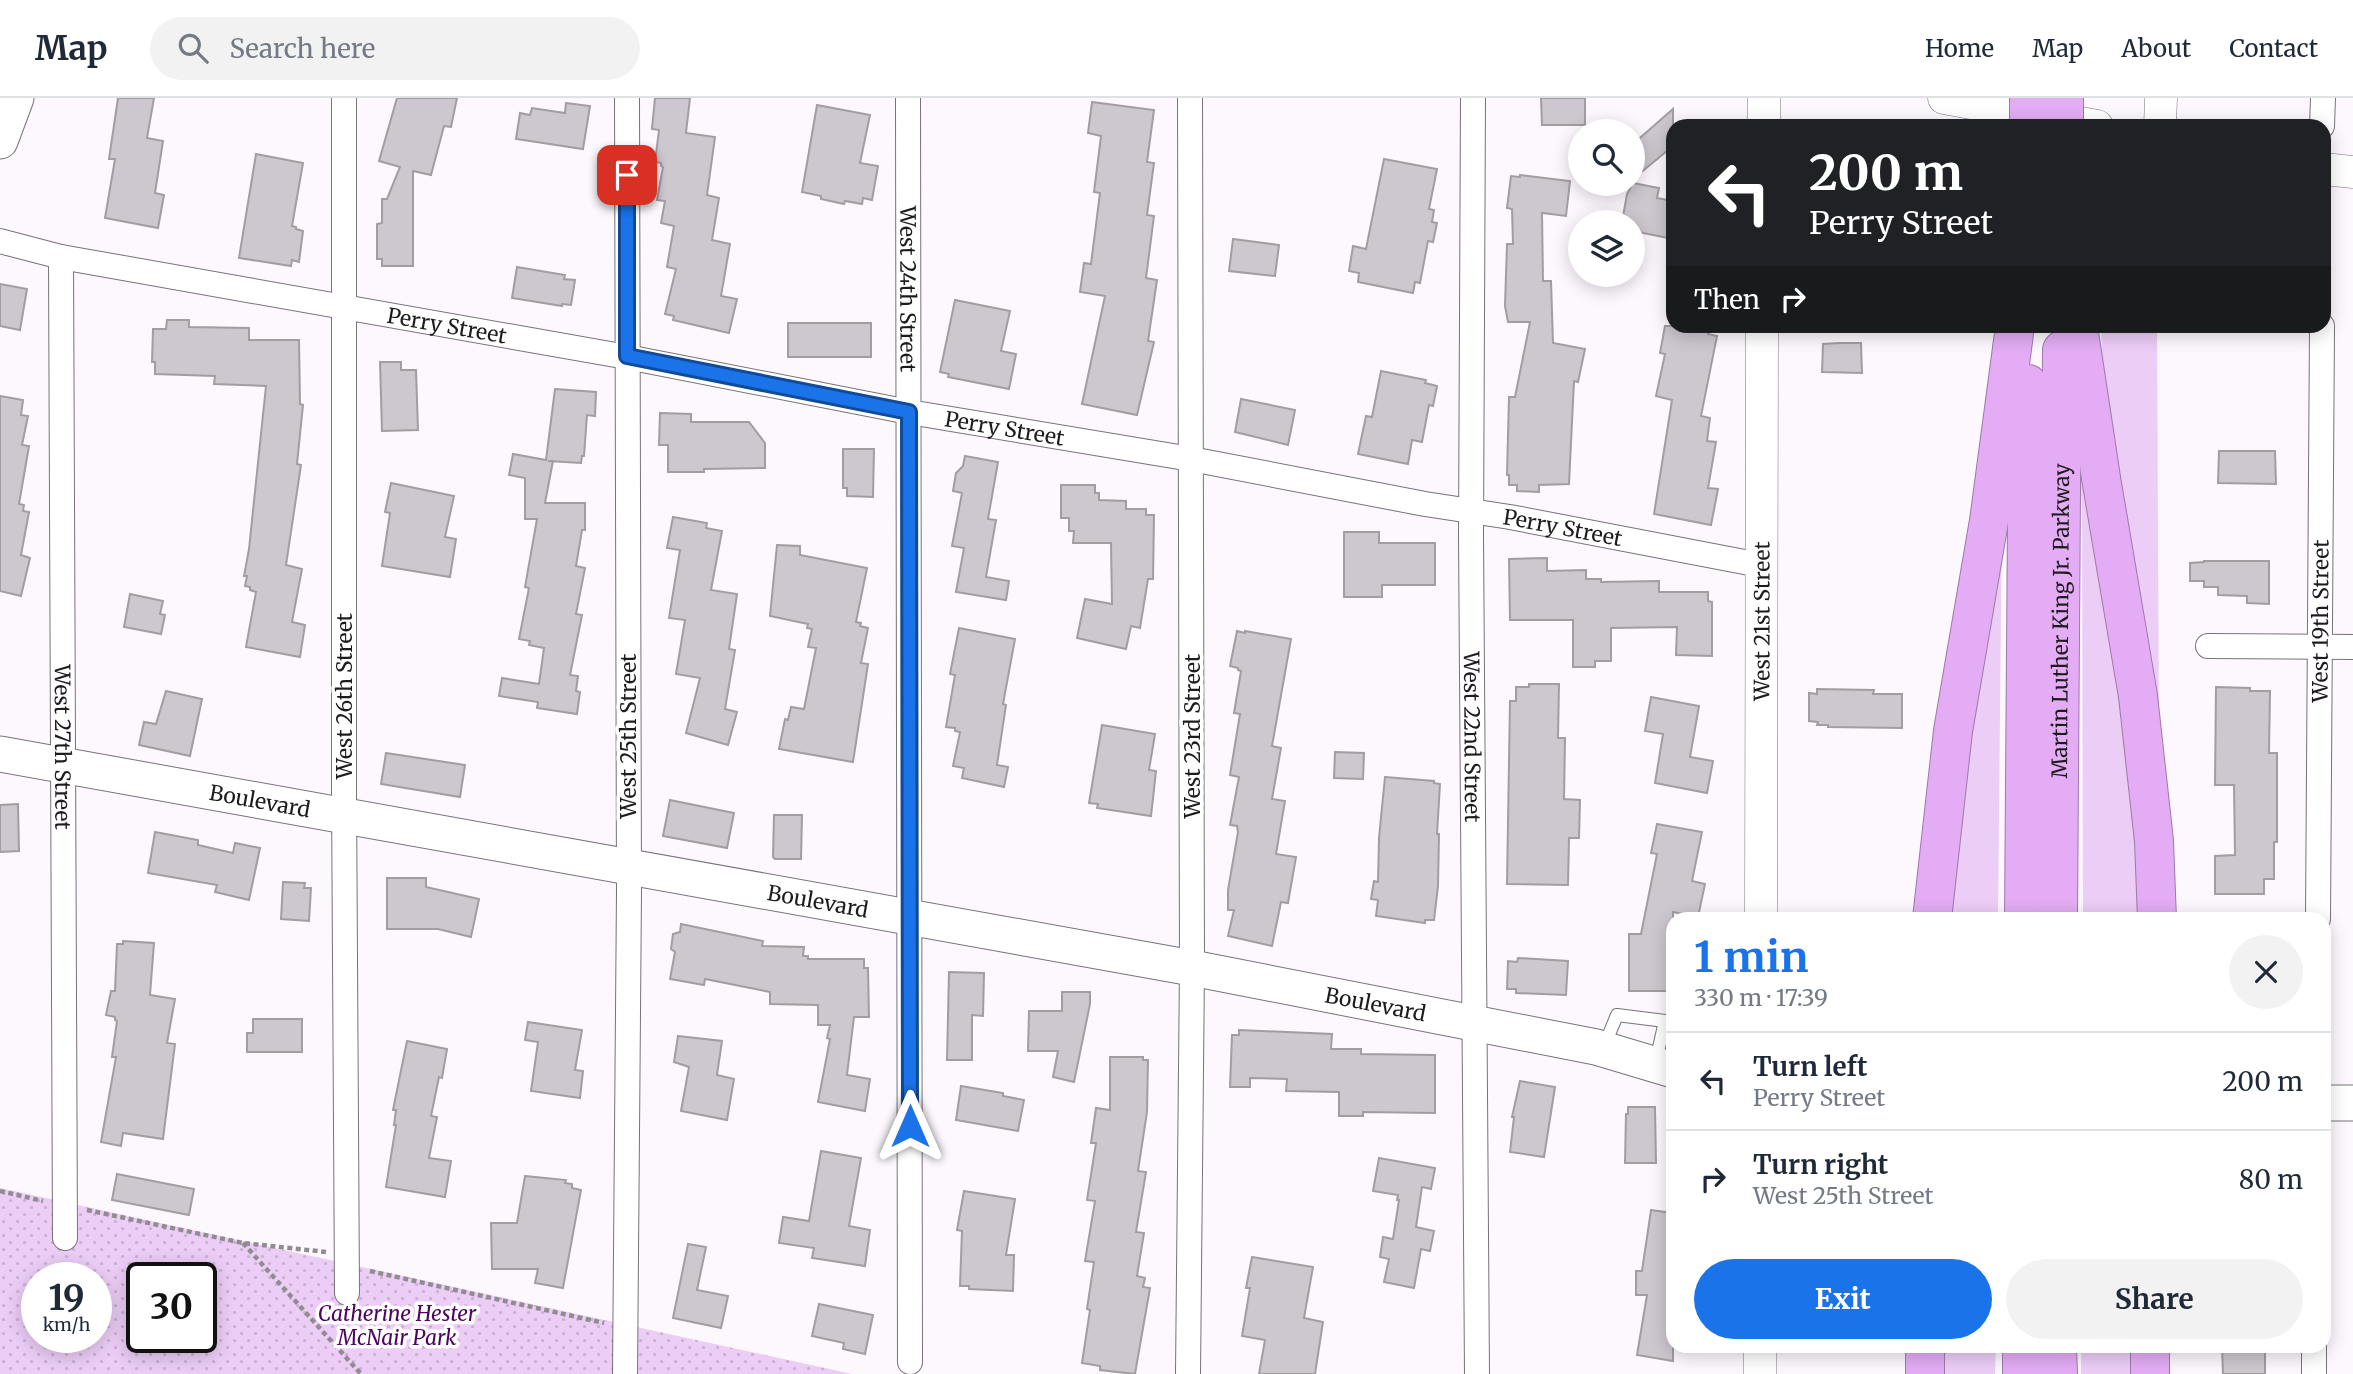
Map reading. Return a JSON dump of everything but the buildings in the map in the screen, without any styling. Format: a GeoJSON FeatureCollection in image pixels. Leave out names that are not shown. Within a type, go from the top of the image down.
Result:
{"type":"FeatureCollection","features":[{"type":"Feature","properties":{"kind":"highway"},"geometry":{"type":"LineString","coordinates":[[2029,98],[2029,119]]}},
{"type":"Feature","properties":{"kind":"highway"},"geometry":{"type":"LineString","coordinates":[[2064,98],[2064,119]]}},
{"type":"Feature","properties":{"kind":"highway"},"geometry":{"type":"LineString","coordinates":[[1934,912],[1953,731],[1989,521],[2014,333]]}},
{"type":"Feature","properties":{"kind":"highway","name":"Martin Luther King Jr. Parkway"},"geometry":{"type":"LineString","coordinates":[[2025,912],[2028,333]]}},
{"type":"Feature","properties":{"kind":"highway","name":"Martin Luther King Jr. Parkway"},"geometry":{"type":"LineString","coordinates":[[2058,912],[2063,333]]}},
{"type":"Feature","properties":{"kind":"highway"},"geometry":{"type":"LineString","coordinates":[[2079,333],[2139,708],[2153,829],[2157,912]]}},
{"type":"Feature","properties":{"kind":"highway"},"geometry":{"type":"LineString","coordinates":[[1925,1353],[1925,1374]]}},
{"type":"Feature","properties":{"kind":"highway"},"geometry":{"type":"LineString","coordinates":[[2022,1353],[2022,1374]]}},
{"type":"Feature","properties":{"kind":"highway"},"geometry":{"type":"LineString","coordinates":[[2057,1353],[2058,1374]]}},
{"type":"Feature","properties":{"kind":"highway"},"geometry":{"type":"LineString","coordinates":[[2150,1353],[2150,1374]]}},
{"type":"Feature","properties":{"kind":"main road"},"geometry":{"type":"LineString","coordinates":[[0,141],[16,98]]}},
{"type":"Feature","properties":{"kind":"main road","name":"Boulevard"},"geometry":{"type":"LineString","coordinates":[[0,754],[1192,968],[1603,1049],[1664,1068]]}},
{"type":"Feature","properties":{"kind":"main road"},"geometry":{"type":"LineString","coordinates":[[2331,1103],[2353,1103]]}},
{"type":"Feature","properties":{"kind":"street","name":"West 26th Street"},"geometry":{"type":"LineString","coordinates":[[344,98],[347,1293]]}},
{"type":"Feature","properties":{"kind":"street","name":"West 25th Street"},"geometry":{"type":"LineString","coordinates":[[625,1374],[629,866],[627,98]]}},
{"type":"Feature","properties":{"kind":"street","name":"West 24th Street"},"geometry":{"type":"LineString","coordinates":[[908,98],[911,1362]]}},
{"type":"Feature","properties":{"kind":"street","name":"West 23rd Street"},"geometry":{"type":"LineString","coordinates":[[1188,1374],[1192,968],[1190,98]]}},
{"type":"Feature","properties":{"kind":"street","name":"West 22nd Street"},"geometry":{"type":"LineString","coordinates":[[1473,98],[1471,511],[1477,1374]]}},
{"type":"Feature","properties":{"kind":"street"},"geometry":{"type":"LineString","coordinates":[[1764,98],[1764,119]]}},
{"type":"Feature","properties":{"kind":"street"},"geometry":{"type":"LineString","coordinates":[[1944,98],[2059,119]]}},
{"type":"Feature","properties":{"kind":"street"},"geometry":{"type":"LineString","coordinates":[[2160,119],[2161,98]]}},
{"type":"Feature","properties":{"kind":"street"},"geometry":{"type":"LineString","coordinates":[[2322,119],[2323,98]]}},
{"type":"Feature","properties":{"kind":"street"},"geometry":{"type":"LineString","coordinates":[[2331,170],[2353,172]]}},
{"type":"Feature","properties":{"kind":"street","name":"Perry Street"},"geometry":{"type":"LineString","coordinates":[[0,241],[61,257],[627,356],[909,412],[1191,459],[1760,565]]}},
{"type":"Feature","properties":{"kind":"street","name":"West 27th Street"},"geometry":{"type":"LineString","coordinates":[[61,257],[65,1238]]}},
{"type":"Feature","properties":{"kind":"street","name":"West 21st Street"},"geometry":{"type":"LineString","coordinates":[[1761,912],[1762,333]]}},
{"type":"Feature","properties":{"kind":"street","name":"West 19th Street"},"geometry":{"type":"LineString","coordinates":[[2318,912],[2322,333]]}},
{"type":"Feature","properties":{"kind":"street"},"geometry":{"type":"LineString","coordinates":[[2208,646],[2353,647]]}},
{"type":"Feature","properties":{"kind":"street"},"geometry":{"type":"LineString","coordinates":[[1760,1353],[1760,1374]]}},
{"type":"Feature","properties":{"kind":"street"},"geometry":{"type":"LineString","coordinates":[[2314,1353],[2314,1374]]}},
{"type":"Feature","properties":{"kind":"lane"},"geometry":{"type":"LineString","coordinates":[[1603,1049],[1617,1014],[1666,1021]]}},
{"type":"Feature","properties":{"kind":"lane"},"geometry":{"type":"LineString","coordinates":[[1664,1068],[1666,1049]]}},
{"type":"Feature","properties":{"kind":"path"},"geometry":{"type":"LineString","coordinates":[[0,1191],[47,1202]]}},
{"type":"Feature","properties":{"kind":"path"},"geometry":{"type":"LineString","coordinates":[[79,1208],[243,1243],[329,1252]]}},
{"type":"Feature","properties":{"kind":"path"},"geometry":{"type":"LineString","coordinates":[[243,1243],[361,1374]]}},
{"type":"Feature","properties":{"kind":"path"},"geometry":{"type":"LineString","coordinates":[[366,1270],[604,1323]]}},
{"type":"Feature","properties":{"kind":"green space"},"geometry":{"type":"Polygon","coordinates":[[[2101,333],[2157,333],[2159,742],[2105,430],[2101,333]]]}},
{"type":"Feature","properties":{"kind":"green space"},"geometry":{"type":"Polygon","coordinates":[[[2078,406],[2120,661],[2143,912],[2083,912],[2082,521],[2078,406]]]}},
{"type":"Feature","properties":{"kind":"green space"},"geometry":{"type":"Polygon","coordinates":[[[2002,504],[1998,912],[1947,912],[2002,504]]]}},
{"type":"Feature","properties":{"kind":"green space","name":"Catherine Hester McNair Park"},"geometry":{"type":"Polygon","coordinates":[[[0,1188],[852,1374],[0,1374],[0,1188]]]}},
{"type":"Feature","properties":{"kind":"green space"},"geometry":{"type":"Polygon","coordinates":[[[1932,1353],[1996,1353],[1995,1374],[1932,1374],[1932,1353]]]}},
{"type":"Feature","properties":{"kind":"green space"},"geometry":{"type":"Polygon","coordinates":[[[2081,1353],[2133,1353],[2132,1374],[2081,1374],[2081,1353]]]}},
{"type":"Feature","properties":{"kind":"route"},"geometry":{"type":"LineString","coordinates":[[627,175],[627,356],[909,412],[910,1126]]}}]}
